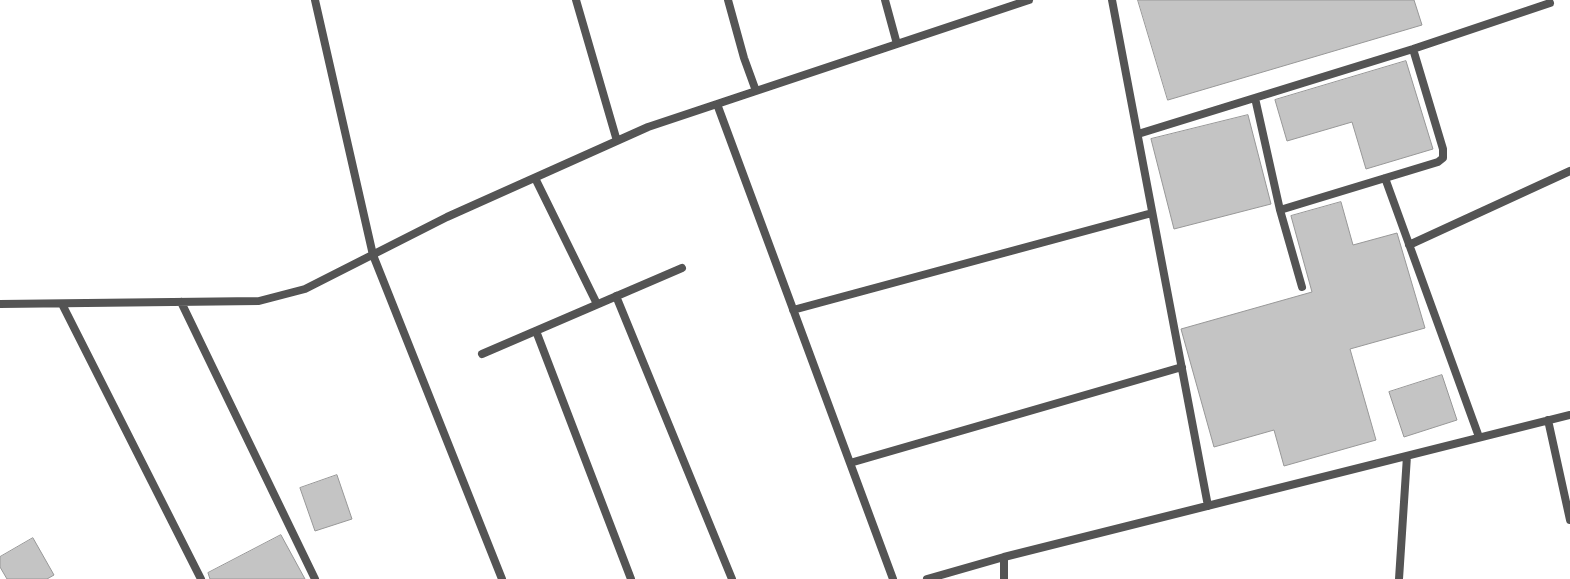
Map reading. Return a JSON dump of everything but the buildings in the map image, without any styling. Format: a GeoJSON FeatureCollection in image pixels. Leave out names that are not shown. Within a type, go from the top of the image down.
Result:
{"type":"FeatureCollection","features":[{"type":"Feature","properties":{"kind":"street"},"geometry":{"type":"LineString","coordinates":[[315,0],[373,255],[502,579]]}},
{"type":"Feature","properties":{"kind":"street"},"geometry":{"type":"LineString","coordinates":[[576,0],[617,141]]}},
{"type":"Feature","properties":{"kind":"street"},"geometry":{"type":"LineString","coordinates":[[728,0],[744,58],[756,91]]}},
{"type":"Feature","properties":{"kind":"street"},"geometry":{"type":"LineString","coordinates":[[885,0],[897,44]]}},
{"type":"Feature","properties":{"kind":"street"},"geometry":{"type":"LineString","coordinates":[[0,304],[259,301],[305,289],[446,217],[648,127],[1029,0]]}},
{"type":"Feature","properties":{"kind":"street"},"geometry":{"type":"LineString","coordinates":[[1112,0],[1208,506]]}},
{"type":"Feature","properties":{"kind":"street"},"geometry":{"type":"LineString","coordinates":[[1138,134],[1413,49],[1550,3]]}},
{"type":"Feature","properties":{"kind":"street"},"geometry":{"type":"LineString","coordinates":[[1280,210],[1438,162],[1444,158],[1443,149],[1413,49]]}},
{"type":"Feature","properties":{"kind":"street"},"geometry":{"type":"LineString","coordinates":[[1256,98],[1280,210],[1302,287]]}},
{"type":"Feature","properties":{"kind":"street"},"geometry":{"type":"LineString","coordinates":[[717,104],[893,579]]}},
{"type":"Feature","properties":{"kind":"street"},"geometry":{"type":"LineString","coordinates":[[1409,245],[1570,171]]}},
{"type":"Feature","properties":{"kind":"street"},"geometry":{"type":"LineString","coordinates":[[535,178],[597,304]]}},
{"type":"Feature","properties":{"kind":"street"},"geometry":{"type":"LineString","coordinates":[[1385,178],[1479,437]]}},
{"type":"Feature","properties":{"kind":"street"},"geometry":{"type":"LineString","coordinates":[[793,310],[1152,213]]}},
{"type":"Feature","properties":{"kind":"street"},"geometry":{"type":"LineString","coordinates":[[482,354],[682,268]]}},
{"type":"Feature","properties":{"kind":"street"},"geometry":{"type":"LineString","coordinates":[[616,296],[732,579]]}},
{"type":"Feature","properties":{"kind":"street"},"geometry":{"type":"LineString","coordinates":[[181,302],[315,579]]}},
{"type":"Feature","properties":{"kind":"street"},"geometry":{"type":"LineString","coordinates":[[62,304],[201,579]]}},
{"type":"Feature","properties":{"kind":"street"},"geometry":{"type":"LineString","coordinates":[[536,331],[632,579]]}},
{"type":"Feature","properties":{"kind":"street"},"geometry":{"type":"LineString","coordinates":[[850,463],[1182,367]]}},
{"type":"Feature","properties":{"kind":"street"},"geometry":{"type":"LineString","coordinates":[[927,579],[1004,557],[1570,415]]}},
{"type":"Feature","properties":{"kind":"street"},"geometry":{"type":"LineString","coordinates":[[1548,420],[1570,520]]}},
{"type":"Feature","properties":{"kind":"street"},"geometry":{"type":"LineString","coordinates":[[1399,579],[1406,456]]}},
{"type":"Feature","properties":{"kind":"street"},"geometry":{"type":"LineString","coordinates":[[1004,557],[1004,579]]}}]}
